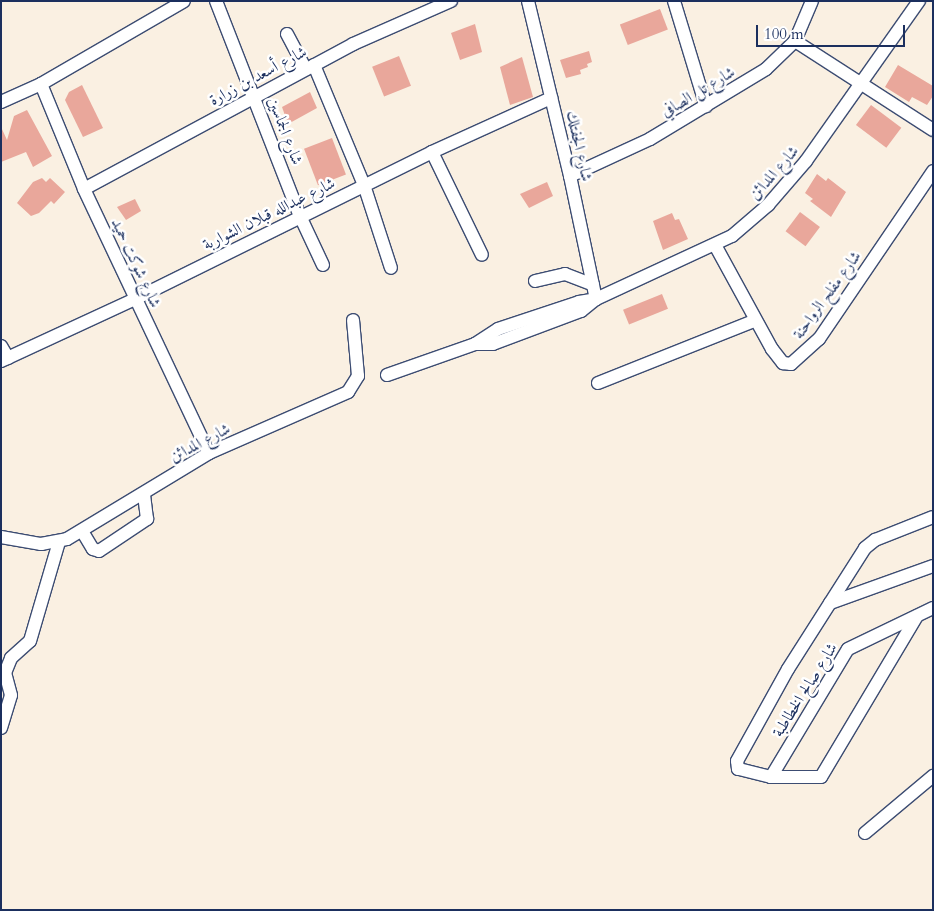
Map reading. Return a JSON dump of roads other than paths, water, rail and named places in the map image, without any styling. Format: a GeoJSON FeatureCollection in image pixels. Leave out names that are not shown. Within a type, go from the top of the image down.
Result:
{"type":"FeatureCollection","features":[{"type":"Feature","properties":{"kind":"street"},"geometry":{"type":"LineString","coordinates":[[1,102],[41,84],[184,1]]}},
{"type":"Feature","properties":{"kind":"street","name":"شارع الجماسين"},"geometry":{"type":"LineString","coordinates":[[216,1],[255,95],[300,216],[323,265]]}},
{"type":"Feature","properties":{"kind":"street","name":"شارع أسعد بن زرارة"},"geometry":{"type":"LineString","coordinates":[[84,188],[255,95],[437,3],[451,1]]}},
{"type":"Feature","properties":{"kind":"street","name":"شارع الجفتلك"},"geometry":{"type":"LineString","coordinates":[[528,1],[570,176],[596,299]]}},
{"type":"Feature","properties":{"kind":"street"},"geometry":{"type":"LineString","coordinates":[[674,1],[706,106]]}},
{"type":"Feature","properties":{"kind":"street","name":"شارع تل الصافي"},"geometry":{"type":"LineString","coordinates":[[570,176],[650,139],[766,69],[795,41],[812,1]]}},
{"type":"Feature","properties":{"kind":"street","name":"شارع المدائن"},"geometry":{"type":"LineString","coordinates":[[387,375],[475,344],[498,329],[579,302],[596,299],[715,245],[740,230],[768,205],[818,146],[919,1]]}},
{"type":"Feature","properties":{"kind":"street"},"geometry":{"type":"LineString","coordinates":[[287,34],[310,67],[364,185],[391,268]]}},
{"type":"Feature","properties":{"kind":"street"},"geometry":{"type":"LineString","coordinates":[[795,41],[933,130]]}},
{"type":"Feature","properties":{"kind":"street","name":"شارع شوكت حميد"},"geometry":{"type":"LineString","coordinates":[[41,84],[84,188],[209,453]]}},
{"type":"Feature","properties":{"kind":"street","name":"شارع عبدالله قبلان الشواربة"},"geometry":{"type":"LineString","coordinates":[[4,359],[135,299],[432,152],[551,98]]}},
{"type":"Feature","properties":{"kind":"street"},"geometry":{"type":"LineString","coordinates":[[432,152],[482,255]]}},
{"type":"Feature","properties":{"kind":"street","name":"شارع مفلح الرواحنة"},"geometry":{"type":"LineString","coordinates":[[715,245],[754,321],[783,363],[798,360],[819,338],[933,172]]}},
{"type":"Feature","properties":{"kind":"street"},"geometry":{"type":"LineString","coordinates":[[535,281],[565,274],[593,285]]}},
{"type":"Feature","properties":{"kind":"street","name":"شارع المدائن"},"geometry":{"type":"LineString","coordinates":[[1,537],[32,543],[59,542],[82,531],[209,453],[352,390],[358,376],[352,320]]}},
{"type":"Feature","properties":{"kind":"street"},"geometry":{"type":"LineString","coordinates":[[598,383],[754,321]]}},
{"type":"Feature","properties":{"kind":"street"},"geometry":{"type":"LineString","coordinates":[[1,346],[4,359]]}},
{"type":"Feature","properties":{"kind":"street"},"geometry":{"type":"LineString","coordinates":[[82,531],[93,549],[99,551],[148,519],[144,494]]}},
{"type":"Feature","properties":{"kind":"street"},"geometry":{"type":"LineString","coordinates":[[917,616],[823,775],[815,779],[742,772],[737,761],[788,669],[870,544],[933,517]]}},
{"type":"Feature","properties":{"kind":"street"},"geometry":{"type":"LineString","coordinates":[[1,728],[12,695],[5,673],[11,658],[30,641],[59,542]]}},
{"type":"Feature","properties":{"kind":"street"},"geometry":{"type":"LineString","coordinates":[[830,603],[933,566]]}},
{"type":"Feature","properties":{"kind":"street","name":"شارع صالح الخطاطبة"},"geometry":{"type":"LineString","coordinates":[[771,776],[848,649],[933,608]]}},
{"type":"Feature","properties":{"kind":"street"},"geometry":{"type":"LineString","coordinates":[[865,833],[933,776]]}}]}
